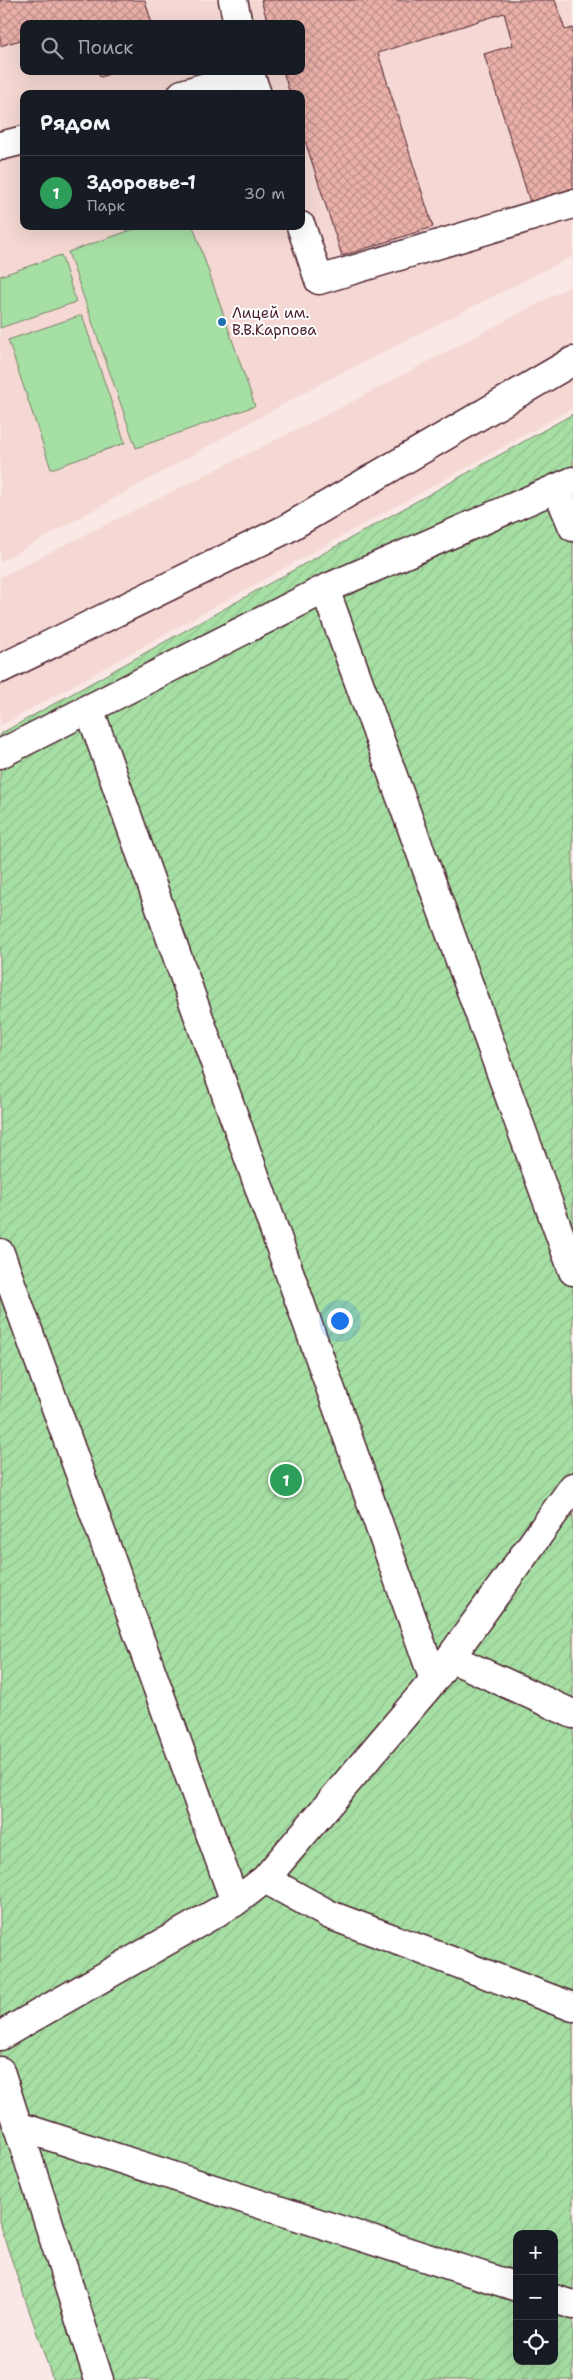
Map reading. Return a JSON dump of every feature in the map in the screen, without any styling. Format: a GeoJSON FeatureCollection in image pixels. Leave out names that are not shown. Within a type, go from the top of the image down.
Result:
{"type":"FeatureCollection","features":[{"type":"Feature","properties":{"kind":"lane"},"geometry":{"type":"LineString","coordinates":[[233,0],[237,20]]}},
{"type":"Feature","properties":{"kind":"lane"},"geometry":{"type":"LineString","coordinates":[[202,90],[252,80]]}},
{"type":"Feature","properties":{"kind":"lane"},"geometry":{"type":"LineString","coordinates":[[0,146],[20,141]]}},
{"type":"Feature","properties":{"kind":"lane"},"geometry":{"type":"LineString","coordinates":[[302,230],[320,280],[573,204]]}},
{"type":"Feature","properties":{"kind":"lane"},"geometry":{"type":"LineString","coordinates":[[0,669],[286,529],[573,361]]}},
{"type":"Feature","properties":{"kind":"lane"},"geometry":{"type":"LineString","coordinates":[[0,754],[325,589],[565,485],[573,527]]}},
{"type":"Feature","properties":{"kind":"lane"},"geometry":{"type":"LineString","coordinates":[[325,589],[573,1271]]}},
{"type":"Feature","properties":{"kind":"lane"},"geometry":{"type":"LineString","coordinates":[[89,708],[434,1680]]}},
{"type":"Feature","properties":{"kind":"lane"},"geometry":{"type":"LineString","coordinates":[[0,1253],[235,1902]]}},
{"type":"Feature","properties":{"kind":"lane"},"geometry":{"type":"LineString","coordinates":[[0,2036],[235,1902],[265,1879],[434,1680],[573,1487]]}},
{"type":"Feature","properties":{"kind":"lane"},"geometry":{"type":"LineString","coordinates":[[451,1658],[573,1714]]}},
{"type":"Feature","properties":{"kind":"lane"},"geometry":{"type":"LineString","coordinates":[[265,1879],[330,1915],[573,2006]]}},
{"type":"Feature","properties":{"kind":"lane"},"geometry":{"type":"LineString","coordinates":[[0,2071],[99,2380]]}},
{"type":"Feature","properties":{"kind":"lane"},"geometry":{"type":"LineString","coordinates":[[18,2126],[513,2286]]}},
{"type":"Feature","properties":{"kind":"lane"},"geometry":{"type":"LineString","coordinates":[[558,2300],[573,2305]]}},
{"type":"Feature","properties":{"kind":"shaded area","name":"Лицей им. В.В.Карпова"},"geometry":{"type":"Polygon","coordinates":[[[0,0],[573,0],[573,256],[314,387],[0,562],[0,0]]]}},
{"type":"Feature","properties":{"kind":"shaded area"},"geometry":{"type":"Polygon","coordinates":[[[573,285],[573,408],[0,726],[0,577],[344,406],[573,285]]]}},
{"type":"Feature","properties":{"kind":"green space"},"geometry":{"type":"Polygon","coordinates":[[[131,230],[194,230],[255,406],[136,448],[68,252],[131,230]]]}},
{"type":"Feature","properties":{"kind":"green space"},"geometry":{"type":"Polygon","coordinates":[[[61,255],[76,302],[0,328],[0,276],[61,255]]]}},
{"type":"Feature","properties":{"kind":"green space"},"geometry":{"type":"Polygon","coordinates":[[[82,315],[125,443],[51,469],[8,340],[82,315]]]}},
{"type":"Feature","properties":{"kind":"green space"},"geometry":{"type":"Polygon","coordinates":[[[573,414],[573,2380],[53,2380],[0,2226],[0,734],[573,414]]]}},
{"type":"Feature","properties":{"kind":"building"},"geometry":{"type":"Polygon","coordinates":[[[0,0],[145,0],[151,20],[20,20],[20,40],[0,46],[0,0]]]}},
{"type":"Feature","properties":{"kind":"building"},"geometry":{"type":"Polygon","coordinates":[[[261,0],[555,0],[565,30],[573,28],[573,188],[530,202],[484,54],[513,45],[504,13],[378,53],[433,227],[342,256],[305,140],[305,90],[289,90],[284,75],[305,75],[305,20],[267,20],[261,0]]]}},
{"type":"Feature","properties":{"kind":"place","name":"Лицей им. В.В.Карпова"},"geometry":{"type":"Point","coordinates":[222,322]}},
{"type":"Feature","properties":{"kind":"place","name":"Здоровье-1"},"geometry":{"type":"Point","coordinates":[286,1480]}}]}
